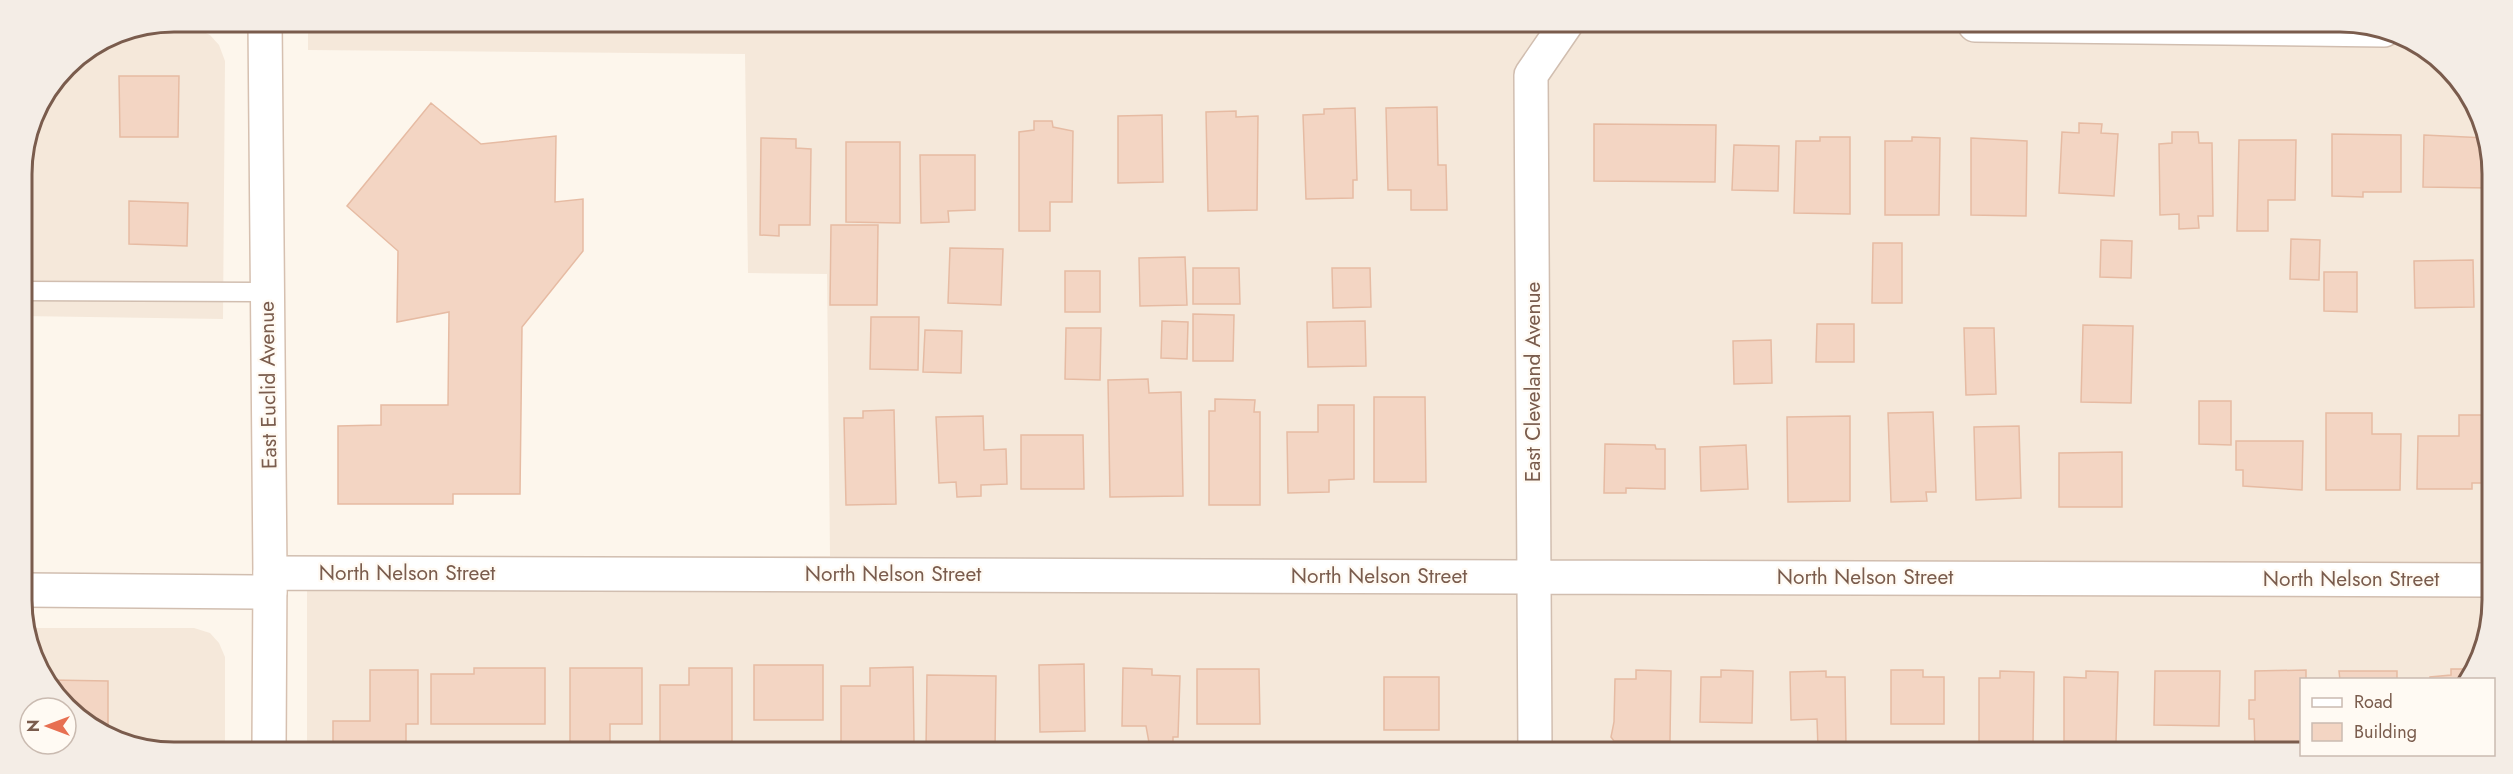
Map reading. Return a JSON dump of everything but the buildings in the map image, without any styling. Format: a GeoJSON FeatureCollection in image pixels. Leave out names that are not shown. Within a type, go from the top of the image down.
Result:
{"type":"FeatureCollection","features":[{"type":"Feature","properties":{"kind":"street","name":"East Euclid Avenue"},"geometry":{"type":"LineString","coordinates":[[265,32],[270,582],[268,742]]}},
{"type":"Feature","properties":{"kind":"street","name":"East Cleveland Avenue"},"geometry":{"type":"LineString","coordinates":[[1535,742],[1531,75],[1561,32]]}},
{"type":"Feature","properties":{"kind":"street","name":"North Nelson Street"},"geometry":{"type":"LineString","coordinates":[[32,590],[270,582],[1534,576],[2482,580]]}},
{"type":"Feature","properties":{"kind":"lane"},"geometry":{"type":"LineString","coordinates":[[32,291],[266,292]]}},
{"type":"Feature","properties":{"kind":"shaded area"},"geometry":{"type":"Polygon","coordinates":[[[203,32],[210,35],[219,45],[225,61],[223,319],[32,316],[32,164],[36,137],[46,111],[67,80],[95,55],[119,42],[146,34],[203,32]]]}},
{"type":"Feature","properties":{"kind":"shaded area"},"geometry":{"type":"Polygon","coordinates":[[[308,32],[2339,32],[2376,36],[2410,51],[2440,73],[2458,95],[2467,111],[2479,146],[2482,174],[2482,600],[2477,637],[2459,678],[2300,678],[2300,742],[307,742],[307,557],[830,556],[827,274],[748,273],[745,54],[308,50],[308,32]]]}},
{"type":"Feature","properties":{"kind":"shaded area"},"geometry":{"type":"Polygon","coordinates":[[[34,628],[194,628],[210,633],[219,643],[225,657],[225,742],[155,741],[119,732],[78,705],[78,696],[69,696],[51,671],[42,655],[34,628]]]}}]}
